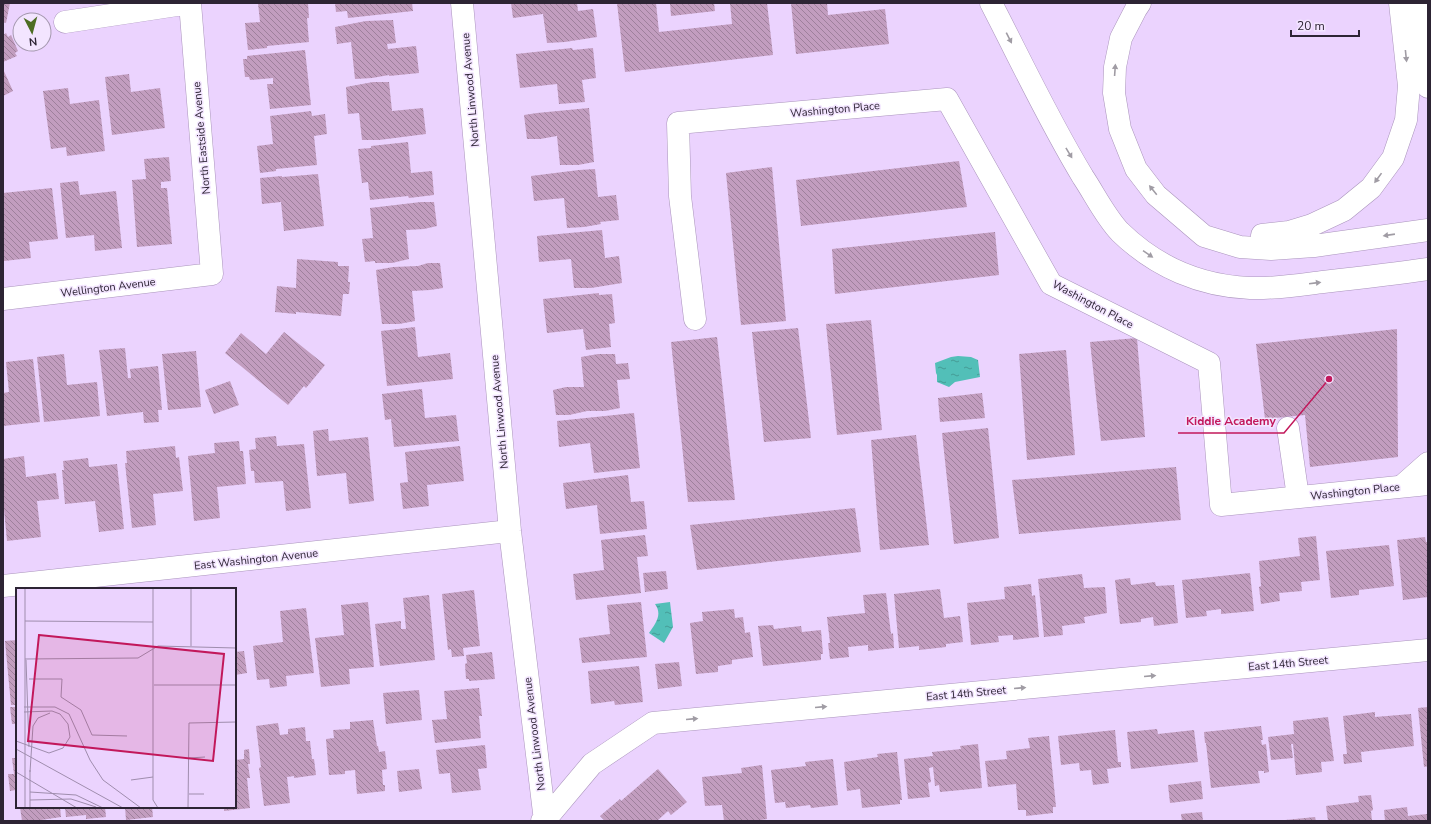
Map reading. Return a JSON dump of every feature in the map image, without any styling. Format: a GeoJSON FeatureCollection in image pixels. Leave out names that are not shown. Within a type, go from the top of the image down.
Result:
{"type":"FeatureCollection","features":[{"type":"Feature","properties":{"kind":"main road"},"geometry":{"type":"LineString","coordinates":[[64,22],[190,3]]}},
{"type":"Feature","properties":{"kind":"main road","name":"North Eastside Avenue"},"geometry":{"type":"LineString","coordinates":[[190,3],[212,274]]}},
{"type":"Feature","properties":{"kind":"main road","name":"North Linwood Avenue"},"geometry":{"type":"LineString","coordinates":[[462,3],[510,531],[544,821]]}},
{"type":"Feature","properties":{"kind":"main road"},"geometry":{"type":"LineString","coordinates":[[991,3],[1062,142],[1107,215],[1120,231],[1136,246],[1171,269],[1194,279],[1223,285],[1250,288],[1276,287],[1428,269]]}},
{"type":"Feature","properties":{"kind":"main road"},"geometry":{"type":"LineString","coordinates":[[1140,3],[1121,38],[1115,66],[1114,93],[1120,129],[1136,169],[1156,195],[1204,236],[1240,247],[1270,249],[1314,246],[1428,230]]}},
{"type":"Feature","properties":{"kind":"main road"},"geometry":{"type":"LineString","coordinates":[[1182,216],[1238,233],[1264,235],[1289,232],[1312,225],[1344,210],[1371,188],[1393,158],[1406,120],[1409,86],[1400,3]]}},
{"type":"Feature","properties":{"kind":"main road"},"geometry":{"type":"LineString","coordinates":[[1419,3],[1428,86]]}},
{"type":"Feature","properties":{"kind":"main road","name":"Washington Place"},"geometry":{"type":"LineString","coordinates":[[695,319],[680,196],[678,123],[947,99],[1051,284],[1209,363],[1221,505],[1428,484]]}},
{"type":"Feature","properties":{"kind":"main road","name":"Wellington Avenue"},"geometry":{"type":"LineString","coordinates":[[3,299],[212,274]]}},
{"type":"Feature","properties":{"kind":"main road"},"geometry":{"type":"LineString","coordinates":[[1288,428],[1298,497]]}},
{"type":"Feature","properties":{"kind":"main road"},"geometry":{"type":"LineString","coordinates":[[1402,486],[1428,463]]}},
{"type":"Feature","properties":{"kind":"main road","name":"East Washington Avenue"},"geometry":{"type":"LineString","coordinates":[[3,586],[510,531]]}},
{"type":"Feature","properties":{"kind":"main road","name":"East 14th Street"},"geometry":{"type":"LineString","coordinates":[[544,821],[592,764],[653,723],[1428,650]]}},
{"type":"Feature","properties":{"kind":"water"},"geometry":{"type":"Polygon","coordinates":[[[958,356],[971,357],[978,360],[980,377],[955,382],[949,387],[937,382],[935,363],[958,356]]]}},
{"type":"Feature","properties":{"kind":"water"},"geometry":{"type":"Polygon","coordinates":[[[670,602],[673,627],[664,643],[649,633],[656,623],[658,616],[655,604],[670,602]]]}},
{"type":"Feature","properties":{"kind":"building"},"geometry":{"type":"Polygon","coordinates":[[[3,3],[10,3],[6,23],[3,22],[3,3]]]}},
{"type":"Feature","properties":{"kind":"building"},"geometry":{"type":"Polygon","coordinates":[[[258,3],[308,3],[309,18],[307,18],[309,42],[267,46],[267,48],[248,50],[245,23],[260,22],[258,3]]]}},
{"type":"Feature","properties":{"kind":"building"},"geometry":{"type":"Polygon","coordinates":[[[335,3],[412,3],[413,11],[348,18],[347,11],[336,12],[335,3]]]}},
{"type":"Feature","properties":{"kind":"building"},"geometry":{"type":"Polygon","coordinates":[[[511,3],[577,3],[578,11],[593,9],[597,37],[547,43],[543,14],[513,18],[511,3]]]}},
{"type":"Feature","properties":{"kind":"building"},"geometry":{"type":"Polygon","coordinates":[[[617,3],[656,3],[659,32],[732,24],[730,3],[767,3],[773,55],[625,72],[617,3]]]}},
{"type":"Feature","properties":{"kind":"building"},"geometry":{"type":"Polygon","coordinates":[[[670,3],[714,3],[715,11],[671,16],[670,3]]]}},
{"type":"Feature","properties":{"kind":"building"},"geometry":{"type":"Polygon","coordinates":[[[791,3],[827,3],[828,15],[885,9],[889,44],[796,54],[791,3]]]}},
{"type":"Feature","properties":{"kind":"building"},"geometry":{"type":"Polygon","coordinates":[[[393,20],[396,43],[387,44],[388,49],[416,46],[419,73],[355,79],[351,42],[337,44],[335,27],[366,21],[393,20]]]}},
{"type":"Feature","properties":{"kind":"building"},"geometry":{"type":"Polygon","coordinates":[[[6,33],[8,37],[11,35],[12,52],[16,52],[15,53],[17,56],[3,62],[3,35],[6,33]]]}},
{"type":"Feature","properties":{"kind":"building"},"geometry":{"type":"Polygon","coordinates":[[[572,48],[573,50],[593,48],[596,78],[582,80],[585,102],[559,104],[557,84],[520,88],[516,54],[572,48]]]}},
{"type":"Feature","properties":{"kind":"building"},"geometry":{"type":"Polygon","coordinates":[[[305,50],[311,105],[270,109],[267,84],[273,84],[273,78],[250,80],[249,77],[245,77],[243,59],[247,59],[247,56],[305,50]]]}},
{"type":"Feature","properties":{"kind":"building"},"geometry":{"type":"Polygon","coordinates":[[[3,69],[13,91],[3,96],[3,69]]]}},
{"type":"Feature","properties":{"kind":"building"},"geometry":{"type":"Polygon","coordinates":[[[129,74],[131,92],[160,88],[165,128],[112,135],[105,77],[129,74]]]}},
{"type":"Feature","properties":{"kind":"building"},"geometry":{"type":"Polygon","coordinates":[[[373,82],[389,82],[392,111],[423,108],[426,134],[379,140],[362,140],[359,113],[348,114],[346,87],[373,82]]]}},
{"type":"Feature","properties":{"kind":"building"},"geometry":{"type":"Polygon","coordinates":[[[68,88],[70,104],[99,100],[105,151],[67,156],[66,147],[51,149],[43,91],[68,88]]]}},
{"type":"Feature","properties":{"kind":"building"},"geometry":{"type":"Polygon","coordinates":[[[589,108],[594,162],[578,165],[560,165],[557,136],[540,139],[527,139],[524,115],[589,108]]]}},
{"type":"Feature","properties":{"kind":"building"},"geometry":{"type":"Polygon","coordinates":[[[311,111],[312,116],[325,114],[327,134],[314,136],[317,165],[276,169],[276,171],[260,173],[257,146],[273,144],[270,116],[311,111]]]}},
{"type":"Feature","properties":{"kind":"building"},"geometry":{"type":"Polygon","coordinates":[[[408,142],[411,173],[432,171],[434,195],[370,200],[368,182],[362,183],[358,149],[408,142]]]}},
{"type":"Feature","properties":{"kind":"building"},"geometry":{"type":"Polygon","coordinates":[[[169,157],[171,181],[161,182],[161,188],[167,188],[172,244],[137,247],[132,180],[146,179],[144,159],[169,157]]]}},
{"type":"Feature","properties":{"kind":"building"},"geometry":{"type":"Polygon","coordinates":[[[959,161],[967,207],[801,226],[796,180],[959,161]]]}},
{"type":"Feature","properties":{"kind":"building"},"geometry":{"type":"Polygon","coordinates":[[[772,167],[786,321],[741,325],[726,173],[772,167]]]}},
{"type":"Feature","properties":{"kind":"building"},"geometry":{"type":"Polygon","coordinates":[[[595,169],[598,197],[616,195],[619,220],[600,222],[601,224],[584,227],[567,228],[564,198],[534,201],[531,176],[595,169]]]}},
{"type":"Feature","properties":{"kind":"building"},"geometry":{"type":"Polygon","coordinates":[[[318,174],[324,226],[284,231],[281,202],[262,204],[260,178],[318,174]]]}},
{"type":"Feature","properties":{"kind":"building"},"geometry":{"type":"Polygon","coordinates":[[[78,181],[80,195],[116,191],[122,248],[95,251],[94,235],[66,238],[60,183],[78,181]]]}},
{"type":"Feature","properties":{"kind":"building"},"geometry":{"type":"Polygon","coordinates":[[[52,188],[58,239],[29,242],[31,258],[4,261],[3,193],[52,188]]]}},
{"type":"Feature","properties":{"kind":"building"},"geometry":{"type":"Polygon","coordinates":[[[421,202],[434,202],[437,226],[424,229],[406,230],[409,259],[392,263],[375,263],[375,261],[365,262],[362,239],[373,238],[370,208],[421,202]]]}},
{"type":"Feature","properties":{"kind":"building"},"geometry":{"type":"Polygon","coordinates":[[[602,230],[605,258],[619,256],[622,283],[591,288],[574,288],[571,259],[539,262],[537,236],[602,230]]]}},
{"type":"Feature","properties":{"kind":"building"},"geometry":{"type":"Polygon","coordinates":[[[995,232],[999,275],[835,294],[832,249],[995,232]]]}},
{"type":"Feature","properties":{"kind":"building"},"geometry":{"type":"Polygon","coordinates":[[[297,259],[338,262],[338,266],[349,266],[349,294],[343,294],[341,316],[296,312],[296,314],[275,312],[277,286],[296,288],[297,259]]]}},
{"type":"Feature","properties":{"kind":"building"},"geometry":{"type":"Polygon","coordinates":[[[428,263],[440,263],[443,288],[412,291],[415,321],[399,324],[382,324],[376,270],[393,267],[418,266],[428,263]]]}},
{"type":"Feature","properties":{"kind":"building"},"geometry":{"type":"Polygon","coordinates":[[[599,293],[599,295],[612,294],[615,323],[609,324],[611,347],[586,350],[583,329],[547,333],[543,299],[599,293]]]}},
{"type":"Feature","properties":{"kind":"building"},"geometry":{"type":"Polygon","coordinates":[[[871,320],[882,430],[837,435],[826,324],[871,320]]]}},
{"type":"Feature","properties":{"kind":"building"},"geometry":{"type":"Polygon","coordinates":[[[415,327],[418,357],[450,353],[453,379],[387,386],[381,331],[415,327]]]}},
{"type":"Feature","properties":{"kind":"building"},"geometry":{"type":"Polygon","coordinates":[[[798,328],[811,438],[764,442],[752,332],[798,328]]]}},
{"type":"Feature","properties":{"kind":"building"},"geometry":{"type":"Polygon","coordinates":[[[1397,329],[1398,457],[1310,467],[1305,415],[1265,419],[1256,344],[1397,329]]]}},
{"type":"Feature","properties":{"kind":"building"},"geometry":{"type":"Polygon","coordinates":[[[284,332],[325,365],[306,388],[304,386],[288,405],[225,353],[241,333],[266,354],[284,332]]]}},
{"type":"Feature","properties":{"kind":"building"},"geometry":{"type":"Polygon","coordinates":[[[717,337],[735,500],[688,502],[671,342],[717,337]]]}},
{"type":"Feature","properties":{"kind":"building"},"geometry":{"type":"Polygon","coordinates":[[[1137,338],[1145,437],[1101,441],[1090,342],[1137,338]]]}},
{"type":"Feature","properties":{"kind":"building"},"geometry":{"type":"Polygon","coordinates":[[[125,348],[128,378],[131,378],[130,369],[158,366],[162,410],[158,410],[159,422],[144,423],[143,412],[107,416],[99,350],[125,348]]]}},
{"type":"Feature","properties":{"kind":"building"},"geometry":{"type":"Polygon","coordinates":[[[1066,350],[1075,455],[1027,460],[1019,354],[1066,350]]]}},
{"type":"Feature","properties":{"kind":"building"},"geometry":{"type":"Polygon","coordinates":[[[196,351],[201,407],[168,410],[162,354],[196,351]]]}},
{"type":"Feature","properties":{"kind":"building"},"geometry":{"type":"Polygon","coordinates":[[[64,354],[67,385],[97,382],[100,416],[44,422],[37,357],[64,354]]]}},
{"type":"Feature","properties":{"kind":"building"},"geometry":{"type":"Polygon","coordinates":[[[598,354],[615,354],[616,364],[628,363],[630,379],[617,380],[620,408],[605,411],[587,411],[569,415],[556,415],[553,390],[566,387],[584,387],[581,357],[598,354]]]}},
{"type":"Feature","properties":{"kind":"building"},"geometry":{"type":"Polygon","coordinates":[[[33,359],[40,422],[3,426],[3,393],[9,392],[6,362],[33,359]]]}},
{"type":"Feature","properties":{"kind":"building"},"geometry":{"type":"Polygon","coordinates":[[[230,381],[239,405],[214,414],[205,390],[230,381]]]}},
{"type":"Feature","properties":{"kind":"building"},"geometry":{"type":"Polygon","coordinates":[[[422,389],[425,418],[456,415],[459,441],[394,447],[391,419],[385,420],[382,394],[422,389]]]}},
{"type":"Feature","properties":{"kind":"building"},"geometry":{"type":"Polygon","coordinates":[[[982,393],[985,418],[940,422],[938,398],[982,393]]]}},
{"type":"Feature","properties":{"kind":"building"},"geometry":{"type":"Polygon","coordinates":[[[634,413],[640,468],[594,473],[590,443],[559,447],[557,421],[634,413]]]}},
{"type":"Feature","properties":{"kind":"building"},"geometry":{"type":"Polygon","coordinates":[[[988,428],[999,538],[954,544],[942,433],[988,428]]]}},
{"type":"Feature","properties":{"kind":"building"},"geometry":{"type":"Polygon","coordinates":[[[328,429],[329,441],[368,437],[374,501],[349,504],[346,473],[317,476],[313,431],[328,429]]]}},
{"type":"Feature","properties":{"kind":"building"},"geometry":{"type":"Polygon","coordinates":[[[916,435],[929,545],[880,550],[871,440],[916,435]]]}},
{"type":"Feature","properties":{"kind":"building"},"geometry":{"type":"Polygon","coordinates":[[[276,436],[277,446],[304,444],[311,508],[286,511],[283,481],[255,483],[254,471],[251,471],[249,450],[256,449],[255,438],[276,436]]]}},
{"type":"Feature","properties":{"kind":"building"},"geometry":{"type":"Polygon","coordinates":[[[239,441],[240,451],[243,451],[246,484],[217,487],[220,518],[194,521],[188,456],[215,453],[214,443],[239,441]]]}},
{"type":"Feature","properties":{"kind":"building"},"geometry":{"type":"Polygon","coordinates":[[[175,446],[176,458],[179,457],[183,491],[153,494],[156,525],[132,528],[125,463],[127,463],[126,451],[175,446]]]}},
{"type":"Feature","properties":{"kind":"building"},"geometry":{"type":"Polygon","coordinates":[[[460,446],[464,481],[427,485],[429,506],[403,509],[400,483],[408,482],[405,452],[460,446]]]}},
{"type":"Feature","properties":{"kind":"building"},"geometry":{"type":"Polygon","coordinates":[[[24,456],[26,477],[56,473],[59,499],[37,501],[41,537],[7,541],[3,499],[3,459],[24,456]]]}},
{"type":"Feature","properties":{"kind":"building"},"geometry":{"type":"Polygon","coordinates":[[[88,458],[89,467],[117,464],[124,529],[99,532],[95,501],[65,504],[62,470],[64,470],[63,461],[88,458]]]}},
{"type":"Feature","properties":{"kind":"building"},"geometry":{"type":"Polygon","coordinates":[[[1176,467],[1181,520],[1019,534],[1012,480],[1176,467]]]}},
{"type":"Feature","properties":{"kind":"building"},"geometry":{"type":"Polygon","coordinates":[[[628,475],[631,502],[644,501],[647,529],[600,534],[597,505],[566,509],[563,483],[628,475]]]}},
{"type":"Feature","properties":{"kind":"building"},"geometry":{"type":"Polygon","coordinates":[[[855,508],[861,552],[697,570],[690,525],[855,508]]]}},
{"type":"Feature","properties":{"kind":"building"},"geometry":{"type":"Polygon","coordinates":[[[645,535],[648,556],[637,557],[641,593],[576,600],[573,574],[604,570],[601,540],[645,535]]]}},
{"type":"Feature","properties":{"kind":"building"},"geometry":{"type":"Polygon","coordinates":[[[1316,536],[1320,580],[1301,582],[1302,591],[1279,593],[1280,601],[1261,604],[1259,587],[1261,586],[1259,561],[1300,556],[1298,538],[1316,536]]]}},
{"type":"Feature","properties":{"kind":"building"},"geometry":{"type":"Polygon","coordinates":[[[1425,537],[1426,542],[1428,542],[1428,597],[1403,600],[1397,540],[1425,537]]]}},
{"type":"Feature","properties":{"kind":"building"},"geometry":{"type":"Polygon","coordinates":[[[1389,545],[1394,586],[1359,590],[1359,595],[1331,598],[1326,551],[1389,545]]]}},
{"type":"Feature","properties":{"kind":"building"},"geometry":{"type":"Polygon","coordinates":[[[666,571],[668,589],[645,592],[643,573],[666,571]]]}},
{"type":"Feature","properties":{"kind":"building"},"geometry":{"type":"Polygon","coordinates":[[[1250,573],[1254,611],[1221,614],[1221,609],[1206,611],[1207,616],[1186,618],[1182,580],[1250,573]]]}},
{"type":"Feature","properties":{"kind":"building"},"geometry":{"type":"Polygon","coordinates":[[[1082,574],[1084,588],[1105,587],[1107,613],[1084,617],[1085,623],[1062,626],[1063,635],[1044,637],[1038,579],[1082,574]]]}},
{"type":"Feature","properties":{"kind":"building"},"geometry":{"type":"Polygon","coordinates":[[[1130,578],[1131,585],[1155,582],[1156,586],[1174,585],[1178,623],[1154,626],[1153,617],[1141,619],[1141,622],[1120,624],[1115,580],[1130,578]]]}},
{"type":"Feature","properties":{"kind":"building"},"geometry":{"type":"Polygon","coordinates":[[[1031,584],[1032,596],[1035,595],[1039,637],[1013,640],[1013,635],[998,636],[999,642],[971,645],[967,603],[1005,599],[1004,587],[1031,584]]]}},
{"type":"Feature","properties":{"kind":"building"},"geometry":{"type":"Polygon","coordinates":[[[940,589],[944,618],[960,616],[963,642],[946,644],[946,647],[919,650],[919,646],[899,648],[894,594],[940,589]]]}},
{"type":"Feature","properties":{"kind":"building"},"geometry":{"type":"Polygon","coordinates":[[[474,590],[480,646],[463,648],[464,656],[452,657],[451,649],[448,650],[442,594],[474,590]]]}},
{"type":"Feature","properties":{"kind":"building"},"geometry":{"type":"Polygon","coordinates":[[[886,593],[894,648],[868,651],[868,645],[848,647],[849,657],[830,659],[827,617],[865,613],[863,595],[886,593]]]}},
{"type":"Feature","properties":{"kind":"building"},"geometry":{"type":"Polygon","coordinates":[[[429,595],[435,660],[380,666],[375,624],[401,621],[401,629],[406,629],[403,598],[429,595]]]}},
{"type":"Feature","properties":{"kind":"building"},"geometry":{"type":"Polygon","coordinates":[[[368,602],[374,667],[349,669],[350,684],[321,687],[315,638],[344,635],[341,605],[368,602]]]}},
{"type":"Feature","properties":{"kind":"building"},"geometry":{"type":"Polygon","coordinates":[[[641,602],[647,657],[582,663],[579,638],[610,634],[607,605],[641,602]]]}},
{"type":"Feature","properties":{"kind":"building"},"geometry":{"type":"Polygon","coordinates":[[[306,608],[314,673],[286,676],[287,686],[270,688],[269,679],[257,680],[253,646],[283,642],[280,611],[306,608]]]}},
{"type":"Feature","properties":{"kind":"building"},"geometry":{"type":"Polygon","coordinates":[[[734,609],[735,618],[743,617],[745,633],[750,632],[753,657],[732,660],[732,664],[718,666],[718,672],[696,674],[690,623],[703,621],[702,612],[734,609]]]}},
{"type":"Feature","properties":{"kind":"building"},"geometry":{"type":"Polygon","coordinates":[[[773,625],[774,629],[801,626],[802,632],[821,630],[823,654],[821,654],[821,660],[763,666],[758,626],[773,625]]]}},
{"type":"Feature","properties":{"kind":"building"},"geometry":{"type":"Polygon","coordinates":[[[16,640],[16,705],[11,705],[5,641],[16,640]]]}},
{"type":"Feature","properties":{"kind":"building"},"geometry":{"type":"Polygon","coordinates":[[[244,651],[247,673],[236,675],[236,652],[244,651]]]}},
{"type":"Feature","properties":{"kind":"building"},"geometry":{"type":"Polygon","coordinates":[[[492,652],[495,679],[469,681],[469,679],[466,679],[466,655],[492,652]]]}},
{"type":"Feature","properties":{"kind":"building"},"geometry":{"type":"Polygon","coordinates":[[[679,662],[682,686],[658,689],[655,664],[679,662]]]}},
{"type":"Feature","properties":{"kind":"building"},"geometry":{"type":"Polygon","coordinates":[[[639,666],[643,702],[615,705],[614,701],[591,704],[588,671],[639,666]]]}},
{"type":"Feature","properties":{"kind":"building"},"geometry":{"type":"Polygon","coordinates":[[[479,688],[482,716],[479,716],[481,738],[435,743],[432,720],[447,719],[444,691],[479,688]]]}},
{"type":"Feature","properties":{"kind":"building"},"geometry":{"type":"Polygon","coordinates":[[[419,690],[422,720],[386,724],[383,693],[419,690]]]}},
{"type":"Feature","properties":{"kind":"building"},"geometry":{"type":"Polygon","coordinates":[[[10,707],[16,707],[16,724],[12,724],[10,707]]]}},
{"type":"Feature","properties":{"kind":"building"},"geometry":{"type":"Polygon","coordinates":[[[1428,707],[1428,766],[1424,767],[1418,708],[1428,707]]]}},
{"type":"Feature","properties":{"kind":"building"},"geometry":{"type":"Polygon","coordinates":[[[1375,712],[1375,717],[1411,714],[1414,746],[1361,752],[1362,762],[1344,764],[1343,754],[1347,754],[1343,716],[1375,712]]]}},
{"type":"Feature","properties":{"kind":"building"},"geometry":{"type":"Polygon","coordinates":[[[1328,717],[1334,761],[1321,762],[1322,772],[1296,775],[1293,744],[1291,744],[1293,758],[1271,760],[1268,737],[1294,734],[1293,721],[1328,717]]]}},
{"type":"Feature","properties":{"kind":"building"},"geometry":{"type":"Polygon","coordinates":[[[373,720],[379,752],[385,751],[387,769],[382,770],[385,791],[357,794],[355,770],[345,771],[345,774],[329,775],[326,739],[334,738],[333,730],[350,729],[350,722],[373,720]]]}},
{"type":"Feature","properties":{"kind":"building"},"geometry":{"type":"Polygon","coordinates":[[[278,723],[280,735],[288,734],[288,729],[305,727],[306,741],[310,741],[316,775],[294,778],[294,776],[287,777],[290,803],[264,806],[256,726],[278,723]]]}},
{"type":"Feature","properties":{"kind":"building"},"geometry":{"type":"Polygon","coordinates":[[[1261,726],[1263,740],[1261,740],[1262,745],[1266,744],[1269,772],[1264,773],[1264,771],[1258,771],[1260,783],[1211,788],[1204,732],[1261,726]]]}},
{"type":"Feature","properties":{"kind":"building"},"geometry":{"type":"Polygon","coordinates":[[[1157,729],[1158,734],[1194,730],[1198,762],[1131,769],[1127,732],[1157,729]]]}},
{"type":"Feature","properties":{"kind":"building"},"geometry":{"type":"Polygon","coordinates":[[[1115,730],[1118,762],[1121,762],[1121,767],[1107,769],[1109,783],[1093,785],[1091,770],[1080,771],[1079,763],[1061,765],[1058,736],[1115,730]]]}},
{"type":"Feature","properties":{"kind":"building"},"geometry":{"type":"Polygon","coordinates":[[[1049,736],[1056,807],[1053,807],[1053,813],[1026,816],[1026,810],[1018,810],[1016,784],[988,787],[985,761],[1007,759],[1006,751],[1030,748],[1028,738],[1049,736]]]}},
{"type":"Feature","properties":{"kind":"building"},"geometry":{"type":"Polygon","coordinates":[[[978,744],[982,788],[940,792],[939,785],[935,786],[933,767],[929,768],[931,782],[928,783],[930,797],[908,799],[904,759],[933,756],[932,752],[961,749],[960,746],[978,744]]]}},
{"type":"Feature","properties":{"kind":"building"},"geometry":{"type":"Polygon","coordinates":[[[485,745],[487,768],[478,769],[481,790],[452,793],[450,773],[439,774],[436,750],[485,745]]]}},
{"type":"Feature","properties":{"kind":"building"},"geometry":{"type":"Polygon","coordinates":[[[249,749],[250,764],[248,764],[250,778],[247,778],[250,808],[224,811],[224,808],[236,808],[236,760],[244,759],[244,750],[249,749]]]}},
{"type":"Feature","properties":{"kind":"building"},"geometry":{"type":"Polygon","coordinates":[[[897,752],[902,800],[900,800],[900,804],[862,808],[860,789],[847,791],[844,762],[878,757],[877,754],[897,752]]]}},
{"type":"Feature","properties":{"kind":"building"},"geometry":{"type":"Polygon","coordinates":[[[12,758],[16,758],[16,790],[10,791],[8,774],[14,774],[12,758]]]}},
{"type":"Feature","properties":{"kind":"building"},"geometry":{"type":"Polygon","coordinates":[[[833,759],[838,805],[811,808],[810,805],[786,808],[785,802],[775,803],[771,770],[806,766],[805,762],[833,759]]]}},
{"type":"Feature","properties":{"kind":"building"},"geometry":{"type":"Polygon","coordinates":[[[762,765],[767,819],[752,821],[724,821],[722,805],[705,806],[702,777],[742,773],[741,768],[762,765]]]}},
{"type":"Feature","properties":{"kind":"building"},"geometry":{"type":"Polygon","coordinates":[[[419,769],[422,789],[399,792],[397,771],[419,769]]]}},
{"type":"Feature","properties":{"kind":"building"},"geometry":{"type":"Polygon","coordinates":[[[658,769],[687,802],[671,815],[668,811],[657,821],[605,821],[600,816],[620,799],[621,801],[658,769]]]}},
{"type":"Feature","properties":{"kind":"building"},"geometry":{"type":"Polygon","coordinates":[[[1201,781],[1203,799],[1170,803],[1168,785],[1201,781]]]}},
{"type":"Feature","properties":{"kind":"building"},"geometry":{"type":"Polygon","coordinates":[[[1371,795],[1373,810],[1371,811],[1372,821],[1328,821],[1326,806],[1359,802],[1358,796],[1371,795]]]}},
{"type":"Feature","properties":{"kind":"building"},"geometry":{"type":"Polygon","coordinates":[[[1407,807],[1408,816],[1427,814],[1428,821],[1385,821],[1384,810],[1407,807]]]}},
{"type":"Feature","properties":{"kind":"building"},"geometry":{"type":"Polygon","coordinates":[[[20,808],[60,808],[61,817],[41,820],[42,821],[22,821],[20,808]]]}},
{"type":"Feature","properties":{"kind":"building"},"geometry":{"type":"Polygon","coordinates":[[[65,808],[105,808],[106,817],[86,819],[86,815],[66,817],[65,808]]]}},
{"type":"Feature","properties":{"kind":"building"},"geometry":{"type":"Polygon","coordinates":[[[125,808],[152,808],[153,817],[126,820],[125,808]]]}},
{"type":"Feature","properties":{"kind":"building"},"geometry":{"type":"Polygon","coordinates":[[[1202,812],[1203,821],[1182,821],[1181,814],[1202,812]]]}},
{"type":"Feature","properties":{"kind":"building"},"geometry":{"type":"Polygon","coordinates":[[[1315,817],[1316,821],[1285,821],[1285,820],[1315,817]]]}},
{"type":"Feature","properties":{"kind":"place","name":"Kiddie Academy"},"geometry":{"type":"Point","coordinates":[1329,379]}}]}
